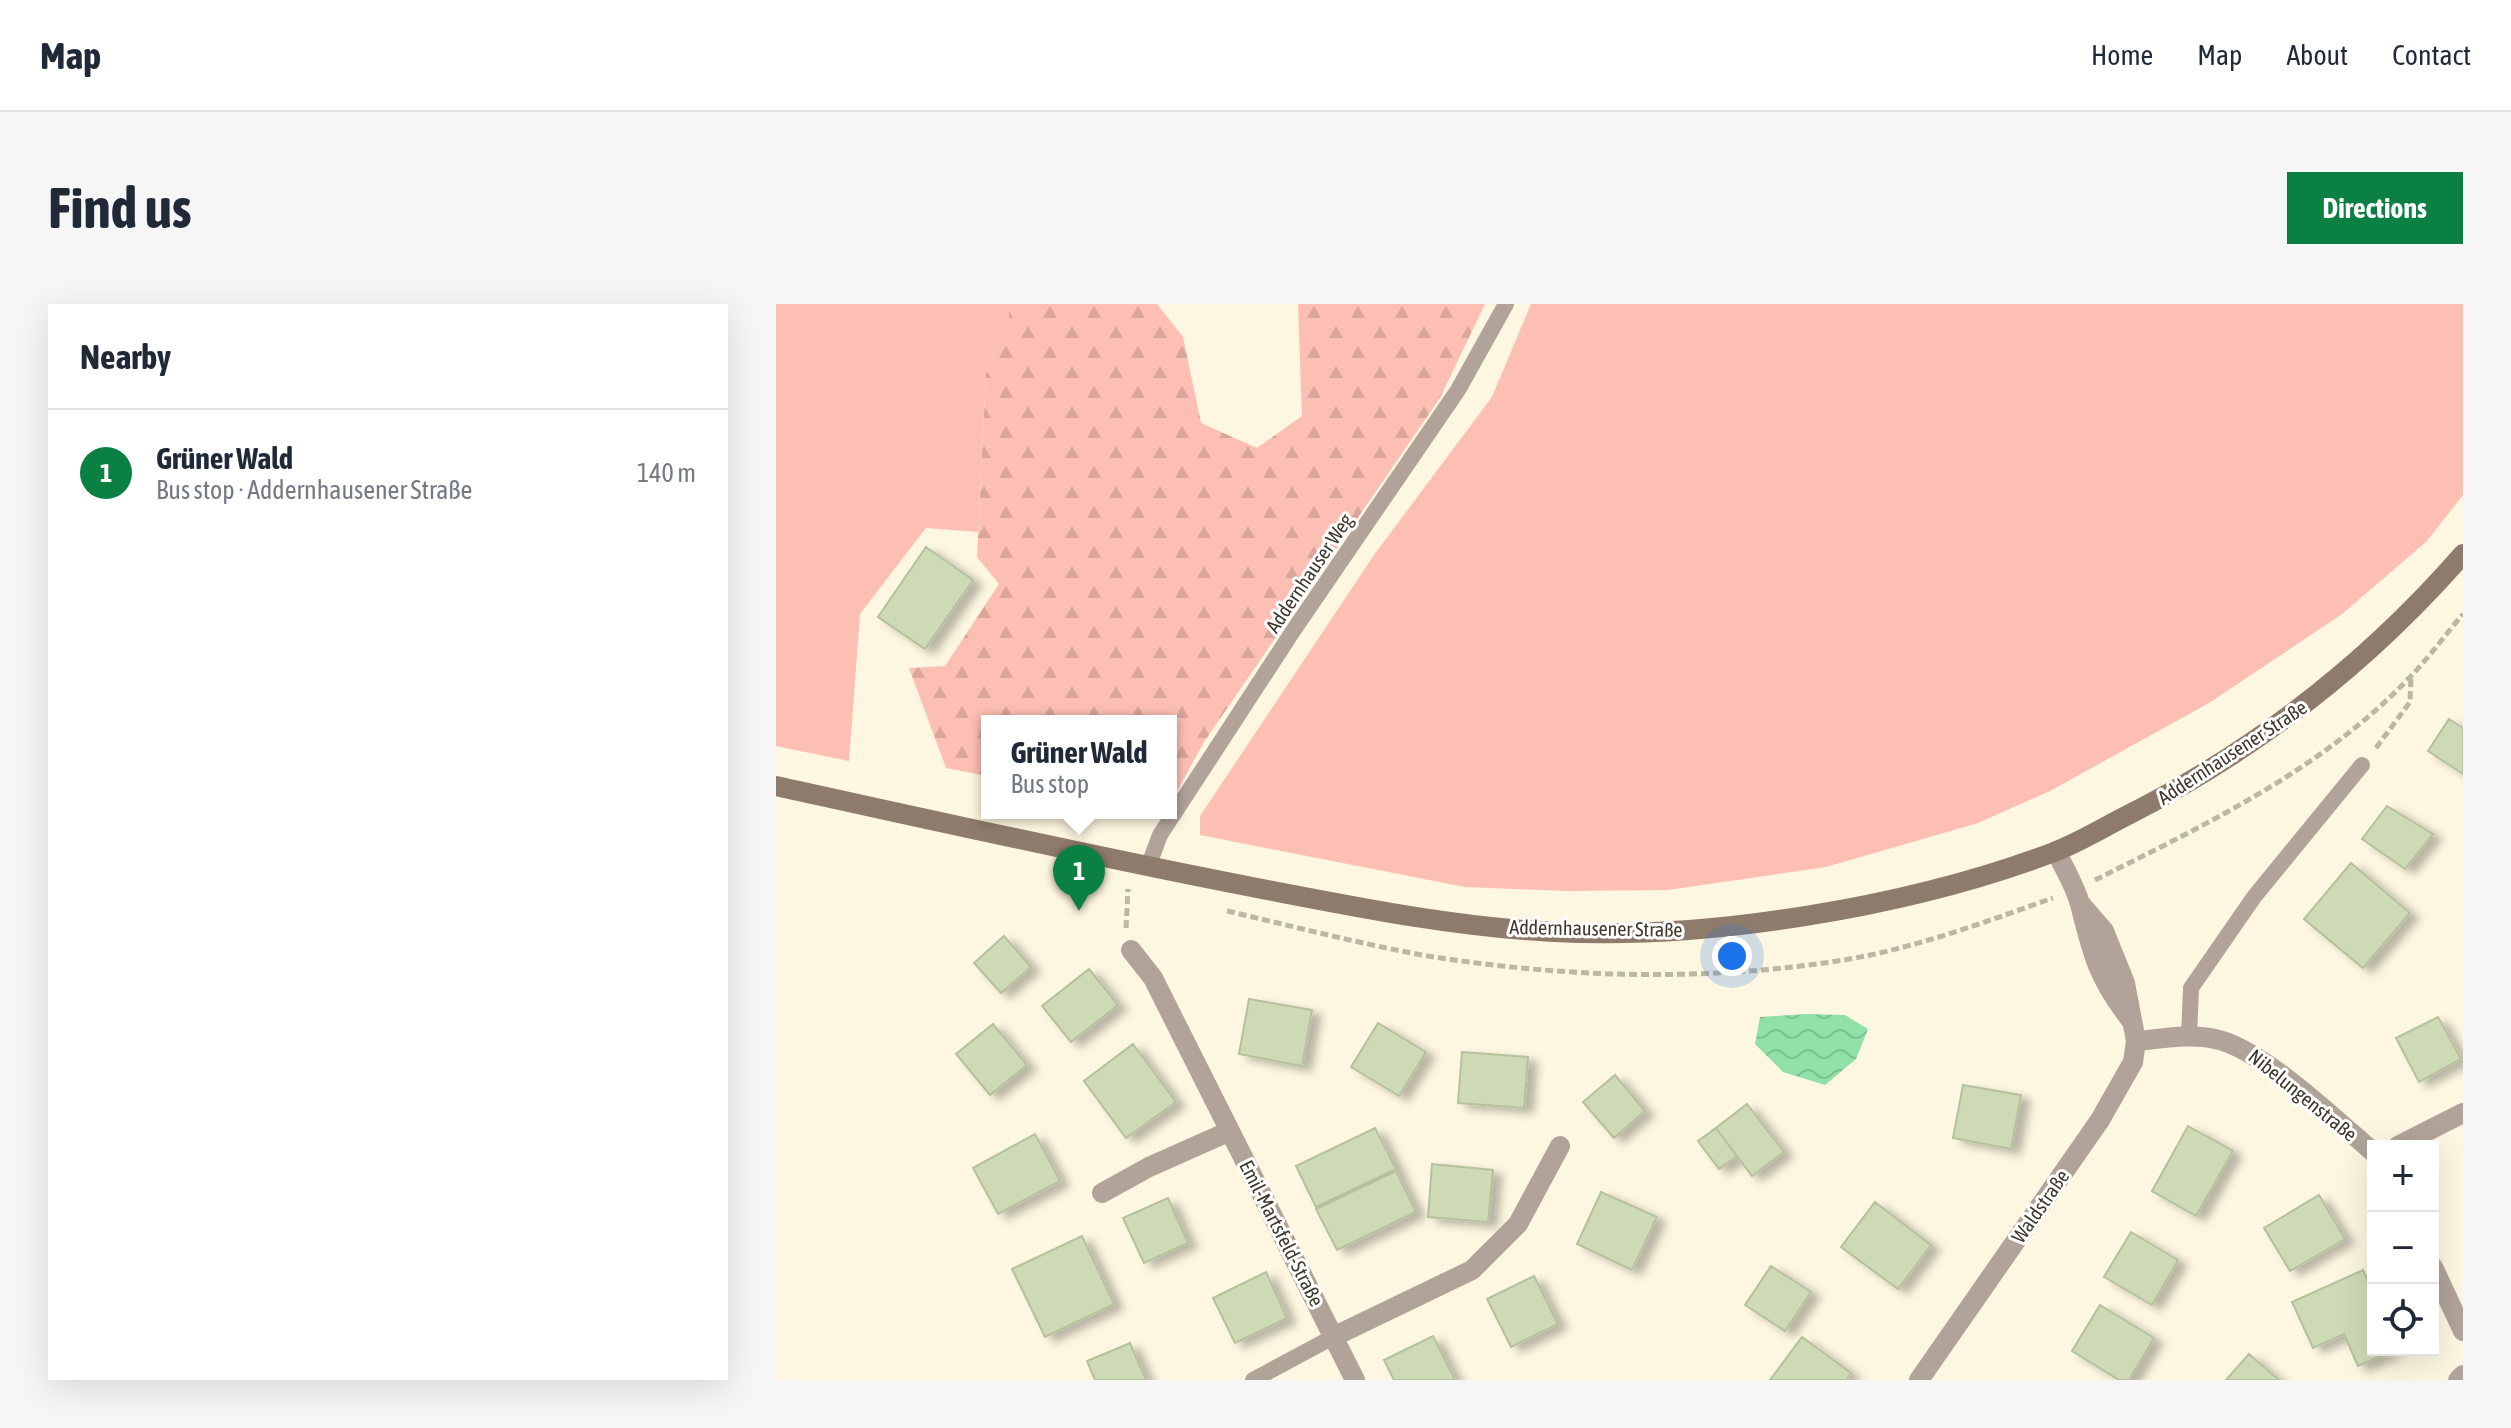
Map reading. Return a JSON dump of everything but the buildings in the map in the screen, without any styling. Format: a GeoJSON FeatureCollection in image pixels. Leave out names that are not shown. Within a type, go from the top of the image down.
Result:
{"type":"FeatureCollection","features":[{"type":"Feature","properties":{"kind":"street","name":"Addernhausener Straße"},"geometry":{"type":"LineString","coordinates":[[776,786],[1148,867],[1429,921],[1555,932],[1719,928],[1833,910],[1948,884],[2056,851],[2178,789],[2308,704],[2357,664],[2463,554]]}},
{"type":"Feature","properties":{"kind":"street","name":"Waldstraße"},"geometry":{"type":"LineString","coordinates":[[1919,1380],[2100,1120],[2133,1062],[2134,1032],[2125,983],[2104,931],[2077,896],[2056,851]]}},
{"type":"Feature","properties":{"kind":"street","name":"Emil-Martsfeld-Straße"},"geometry":{"type":"LineString","coordinates":[[1131,950],[1153,978],[1355,1380]]}},
{"type":"Feature","properties":{"kind":"street","name":"Nibelungenstraße"},"geometry":{"type":"LineString","coordinates":[[2134,1032],[2213,1038],[2242,1046],[2367,1147]]}},
{"type":"Feature","properties":{"kind":"street"},"geometry":{"type":"LineString","coordinates":[[2410,1140],[2463,1113]]}},
{"type":"Feature","properties":{"kind":"street"},"geometry":{"type":"LineString","coordinates":[[1102,1193],[1149,1167],[1230,1131]]}},
{"type":"Feature","properties":{"kind":"street"},"geometry":{"type":"LineString","coordinates":[[1335,1336],[1472,1270],[1518,1224],[1560,1146]]}},
{"type":"Feature","properties":{"kind":"street"},"geometry":{"type":"LineString","coordinates":[[2439,1280],[2463,1331]]}},
{"type":"Feature","properties":{"kind":"street"},"geometry":{"type":"LineString","coordinates":[[2458,1380],[2463,1375]]}},
{"type":"Feature","properties":{"kind":"lane","name":"Addernhauser Weg"},"geometry":{"type":"LineString","coordinates":[[1177,809],[1293,631],[1458,390],[1506,304]]}},
{"type":"Feature","properties":{"kind":"lane"},"geometry":{"type":"LineString","coordinates":[[2189,1037],[2191,988],[2254,897],[2362,765]]}},
{"type":"Feature","properties":{"kind":"lane","name":"Addernhauser Weg"},"geometry":{"type":"LineString","coordinates":[[1148,867],[1160,835],[1170,819]]}},
{"type":"Feature","properties":{"kind":"lane"},"geometry":{"type":"LineString","coordinates":[[1253,1380],[1335,1336]]}},
{"type":"Feature","properties":{"kind":"path"},"geometry":{"type":"LineString","coordinates":[[2077,896],[2240,807],[2331,746],[2411,676],[2463,614]]}},
{"type":"Feature","properties":{"kind":"path"},"geometry":{"type":"LineString","coordinates":[[2362,765],[2410,702],[2411,676]]}},
{"type":"Feature","properties":{"kind":"path"},"geometry":{"type":"LineString","coordinates":[[1128,889],[1124,918],[1131,950]]}},
{"type":"Feature","properties":{"kind":"green space"},"geometry":{"type":"Polygon","coordinates":[[[776,304],[1008,304],[1009,316],[986,374],[978,532],[926,528],[860,614],[849,761],[776,746],[776,304]]]}},
{"type":"Feature","properties":{"kind":"green space"},"geometry":{"type":"Polygon","coordinates":[[[1008,304],[1157,304],[1183,337],[1201,423],[1257,448],[1302,416],[1298,304],[1485,304],[1440,398],[1204,742],[1177,791],[1177,715],[981,715],[981,775],[946,768],[909,668],[945,666],[999,584],[977,557],[986,374],[1009,316],[1008,304]]]}},
{"type":"Feature","properties":{"kind":"green space"},"geometry":{"type":"Polygon","coordinates":[[[1531,304],[2463,304],[2463,495],[2426,542],[2342,614],[2209,703],[2050,791],[1978,823],[1826,867],[1668,890],[1567,891],[1465,887],[1200,835],[1200,816],[1374,555],[1492,397],[1531,304]]]}},
{"type":"Feature","properties":{"kind":"water"},"geometry":{"type":"Polygon","coordinates":[[[1845,1015],[1868,1029],[1856,1059],[1825,1085],[1783,1072],[1755,1044],[1760,1017],[1845,1015]]]}},
{"type":"Feature","properties":{"kind":"place","name":"Grüner Wald"},"geometry":{"type":"Point","coordinates":[1079,911]}}]}
